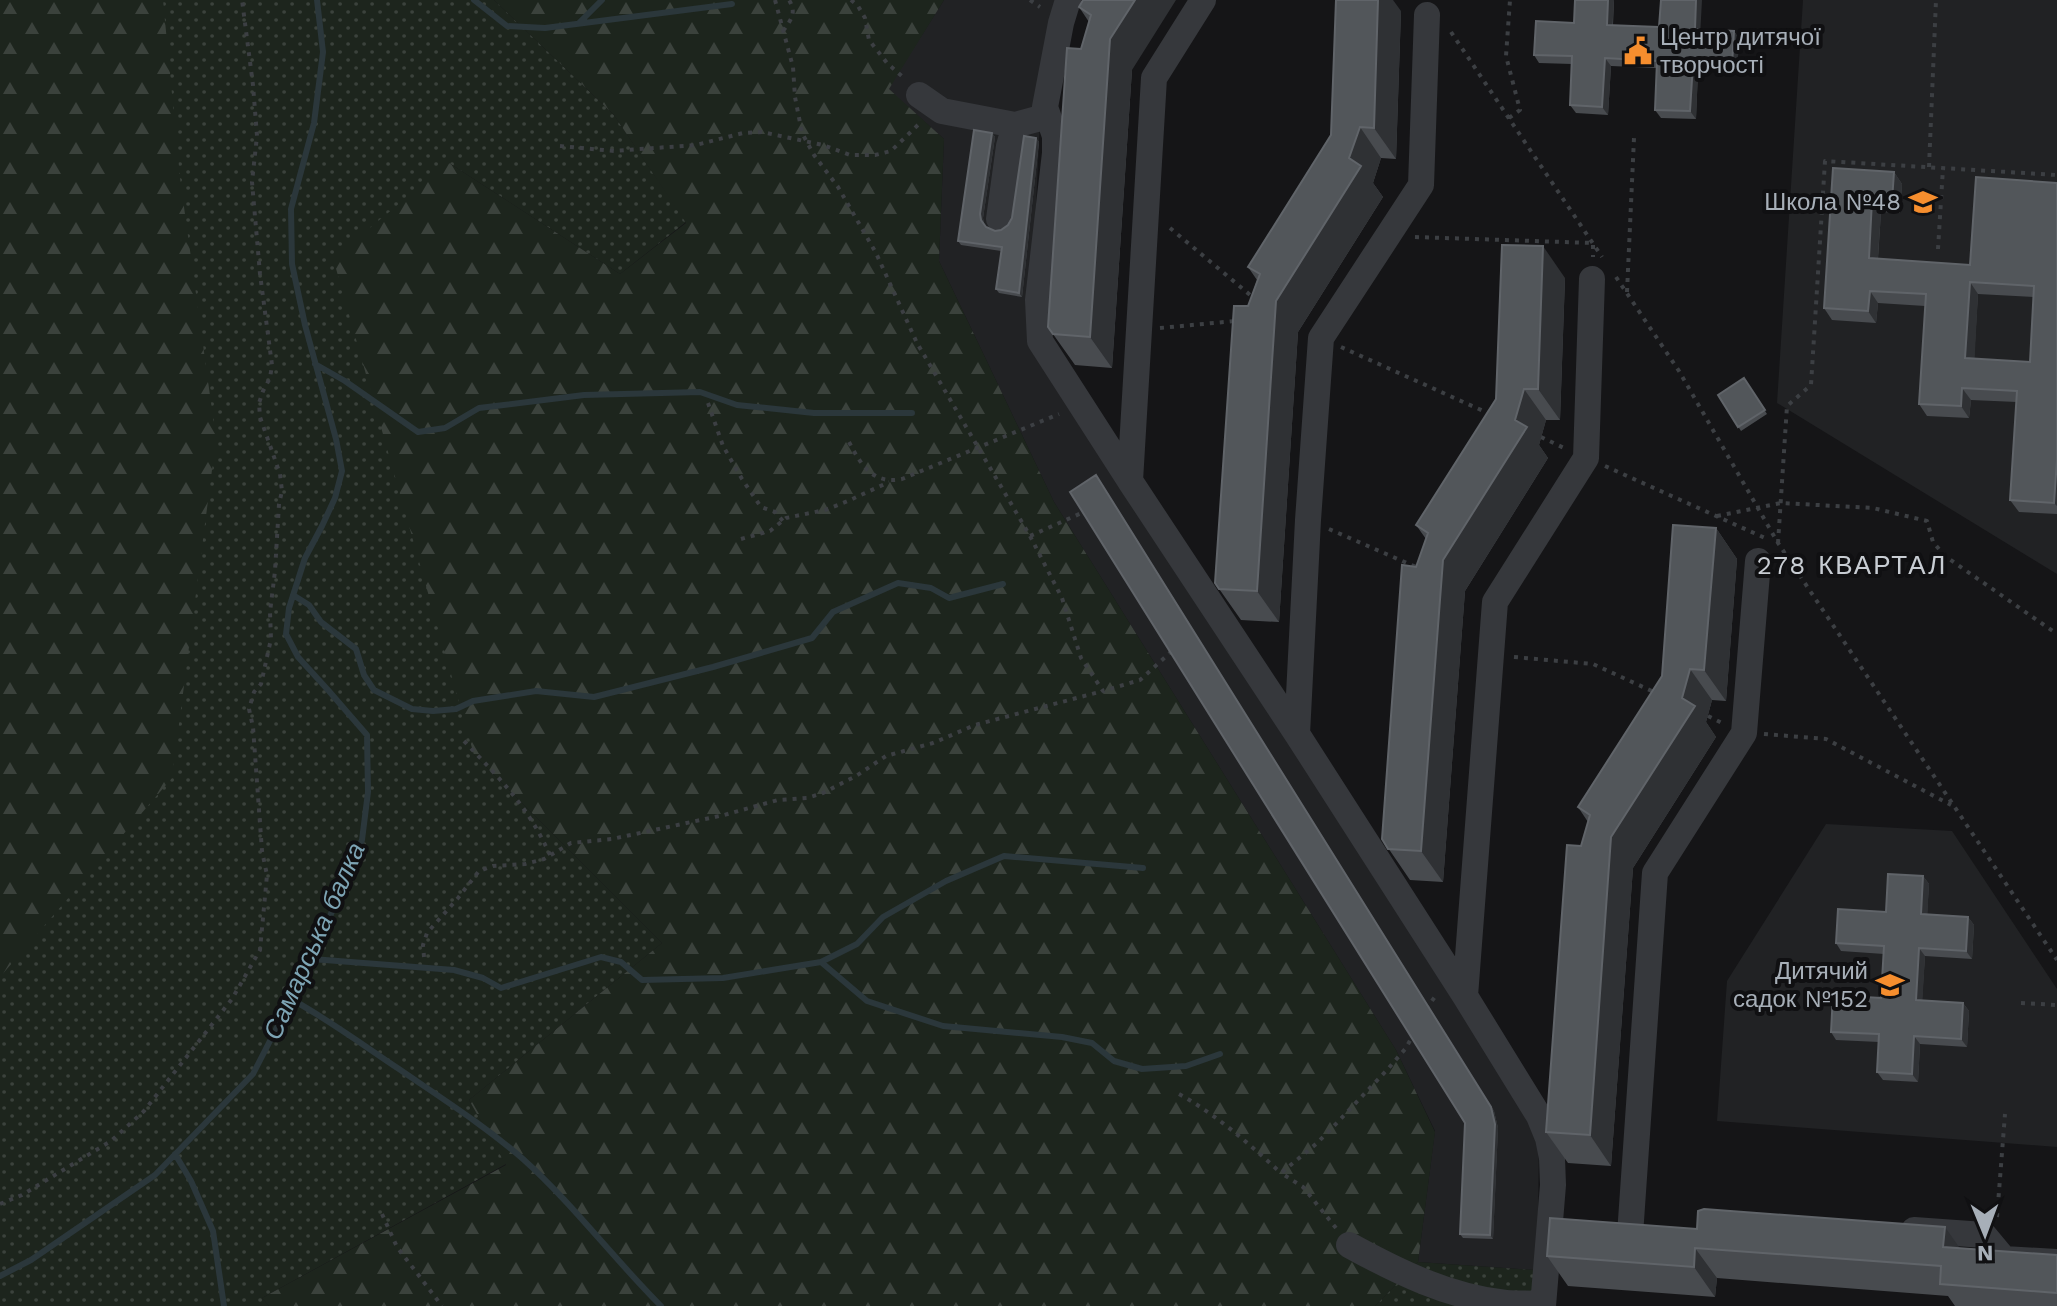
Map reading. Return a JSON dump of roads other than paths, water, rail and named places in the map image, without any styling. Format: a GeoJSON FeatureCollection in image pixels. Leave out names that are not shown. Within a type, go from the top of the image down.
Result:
{"type":"FeatureCollection","features":[{"type":"Feature","properties":{"kind":"lane"},"geometry":{"type":"LineString","coordinates":[[1068,0],[1045,107],[1055,136],[1055,153],[1038,300],[1038,329],[1044,351],[1297,734],[1461,990],[1539,1116],[1548,1138],[1553,1185],[1543,1305],[1506,1303],[1441,1289],[1391,1268],[1349,1245]]}},
{"type":"Feature","properties":{"kind":"lane"},"geometry":{"type":"LineString","coordinates":[[1130,481],[1154,78],[1203,0]]}},
{"type":"Feature","properties":{"kind":"lane"},"geometry":{"type":"LineString","coordinates":[[1297,734],[1321,338],[1421,185],[1437,21]]}},
{"type":"Feature","properties":{"kind":"lane"},"geometry":{"type":"LineString","coordinates":[[928,101],[942,111],[1015,125],[1048,116]]}},
{"type":"Feature","properties":{"kind":"lane"},"geometry":{"type":"LineString","coordinates":[[999,219],[1015,125]]}},
{"type":"Feature","properties":{"kind":"lane"},"geometry":{"type":"LineString","coordinates":[[1461,990],[1495,602],[1586,458],[1592,279]]}},
{"type":"Feature","properties":{"kind":"lane"},"geometry":{"type":"LineString","coordinates":[[1604,1232],[1638,1235],[1655,873],[1744,733],[1758,561]]}},
{"type":"Feature","properties":{"kind":"lane"},"geometry":{"type":"LineString","coordinates":[[1550,1228],[1577,1230]]}},
{"type":"Feature","properties":{"kind":"lane"},"geometry":{"type":"LineString","coordinates":[[1892,1229],[1984,1235],[2004,1259],[2057,1262]]}},
{"type":"Feature","properties":{"kind":"waterway","name":"Самарська балка"},"geometry":{"type":"LineString","coordinates":[[0,1276],[31,1260],[155,1175],[253,1074],[312,959],[362,840],[368,792],[367,735],[298,657],[286,634],[289,608],[305,558],[335,498],[342,471],[292,264],[291,209],[314,123],[323,52],[317,0]]}},
{"type":"Feature","properties":{"kind":"waterway"},"geometry":{"type":"LineString","coordinates":[[474,0],[507,26],[545,28],[732,4]]}},
{"type":"Feature","properties":{"kind":"waterway"},"geometry":{"type":"LineString","coordinates":[[579,23],[602,0]]}},
{"type":"Feature","properties":{"kind":"waterway"},"geometry":{"type":"LineString","coordinates":[[315,364],[418,432],[445,428],[479,408],[584,395],[700,392],[737,405],[814,413],[912,413]]}},
{"type":"Feature","properties":{"kind":"waterway"},"geometry":{"type":"LineString","coordinates":[[293,595],[309,605],[321,622],[356,649],[364,675],[374,690],[412,709],[433,711],[456,709],[473,701],[536,691],[594,697],[713,667],[812,638],[833,612],[898,583],[931,588],[949,598],[1003,584]]}},
{"type":"Feature","properties":{"kind":"waterway"},"geometry":{"type":"LineString","coordinates":[[821,962],[857,944],[883,917],[946,881],[1004,856],[1143,868]]}},
{"type":"Feature","properties":{"kind":"waterway"},"geometry":{"type":"LineString","coordinates":[[312,959],[454,970],[483,978],[501,988],[601,957],[621,962],[642,980],[723,978],[821,962],[867,1001],[943,1026],[1062,1037],[1092,1043],[1114,1061],[1142,1069],[1186,1066],[1220,1054]]}},
{"type":"Feature","properties":{"kind":"waterway"},"geometry":{"type":"LineString","coordinates":[[291,999],[462,1112],[523,1159],[661,1306]]}},
{"type":"Feature","properties":{"kind":"waterway"},"geometry":{"type":"LineString","coordinates":[[175,1154],[213,1231],[224,1306]]}},
{"type":"Feature","properties":{"kind":"place","name":"Центр дитячої творчості"},"geometry":{"type":"Point","coordinates":[1638,51]}},
{"type":"Feature","properties":{"kind":"place","name":"Школа №48"},"geometry":{"type":"Point","coordinates":[1923,202]}},
{"type":"Feature","properties":{"kind":"place","name":"Дитячий садок №152"},"geometry":{"type":"Point","coordinates":[1890,985]}},
{"type":"Feature","properties":{"kind":"district","name":"278 КВАРТАЛ"},"geometry":{"type":"Point","coordinates":[1852,565]}}]}
